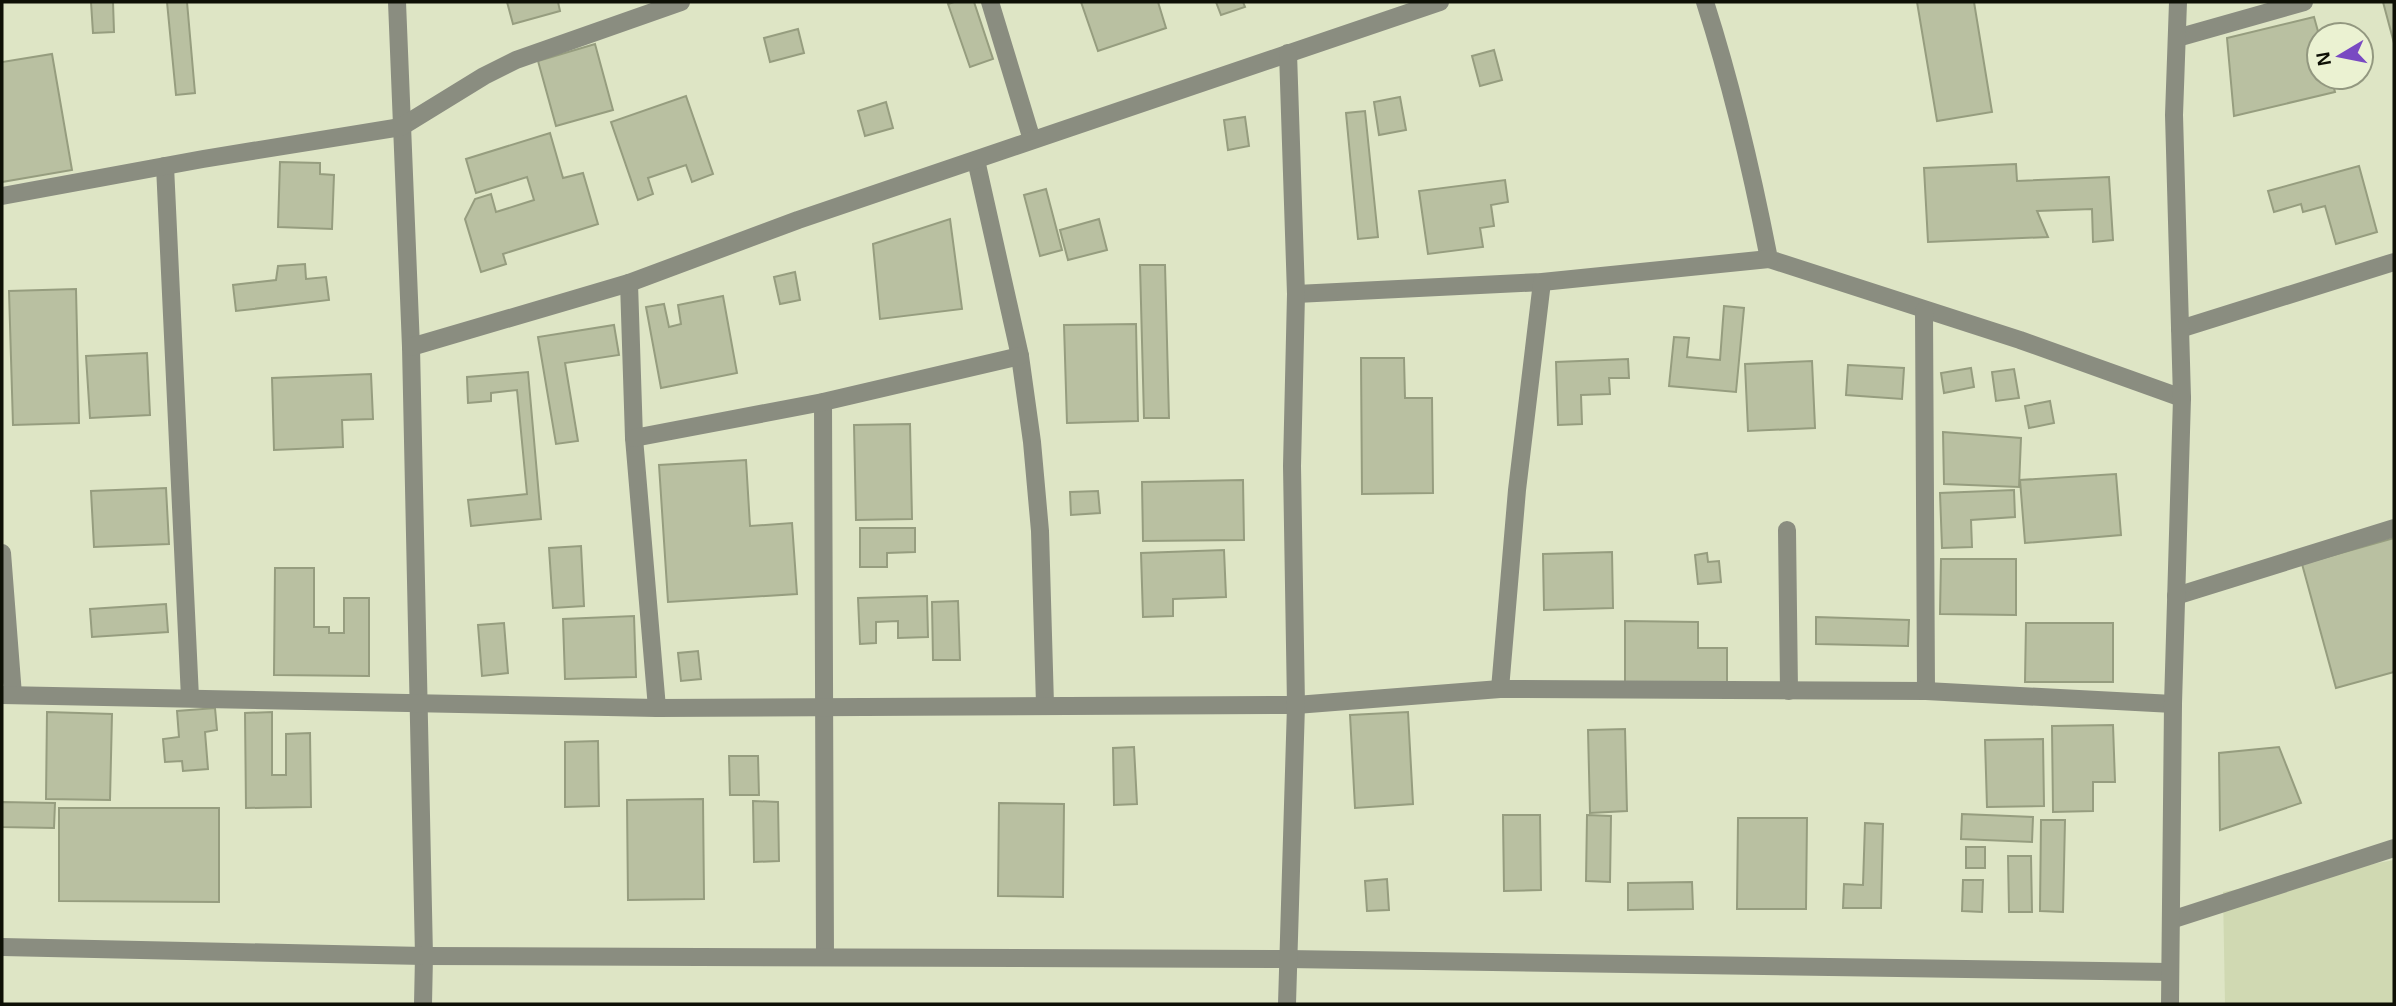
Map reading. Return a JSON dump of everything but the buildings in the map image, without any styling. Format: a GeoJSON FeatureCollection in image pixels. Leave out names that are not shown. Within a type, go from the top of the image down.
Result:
{"type":"FeatureCollection","features":[{"type":"Feature","properties":{"kind":"street"},"geometry":{"type":"LineString","coordinates":[[397,2],[411,347],[423,1004]]}},
{"type":"Feature","properties":{"kind":"street"},"geometry":{"type":"LineString","coordinates":[[2,196],[401,127],[484,76],[516,60],[681,2]]}},
{"type":"Feature","properties":{"kind":"street"},"geometry":{"type":"LineString","coordinates":[[990,2],[1032,140]]}},
{"type":"Feature","properties":{"kind":"street"},"geometry":{"type":"LineString","coordinates":[[411,347],[629,283],[798,220],[1440,2]]}},
{"type":"Feature","properties":{"kind":"street"},"geometry":{"type":"LineString","coordinates":[[1705,2],[1751,171],[1769,259]]}},
{"type":"Feature","properties":{"kind":"street"},"geometry":{"type":"LineString","coordinates":[[2170,1004],[2173,704],[2182,398],[2174,115],[2178,2]]}},
{"type":"Feature","properties":{"kind":"street"},"geometry":{"type":"LineString","coordinates":[[2177,37],[2304,2]]}},
{"type":"Feature","properties":{"kind":"street"},"geometry":{"type":"LineString","coordinates":[[1287,1004],[1296,705],[1292,466],[1296,294],[1288,53]]}},
{"type":"Feature","properties":{"kind":"street"},"geometry":{"type":"LineString","coordinates":[[976,160],[1020,356],[1040,531],[1045,705]]}},
{"type":"Feature","properties":{"kind":"street"},"geometry":{"type":"LineString","coordinates":[[165,166],[190,698]]}},
{"type":"Feature","properties":{"kind":"street"},"geometry":{"type":"LineString","coordinates":[[1296,294],[1542,282],[1769,259],[2020,340],[2182,398]]}},
{"type":"Feature","properties":{"kind":"street"},"geometry":{"type":"LineString","coordinates":[[2180,329],[2394,262]]}},
{"type":"Feature","properties":{"kind":"street"},"geometry":{"type":"LineString","coordinates":[[1500,689],[1517,490],[1542,282]]}},
{"type":"Feature","properties":{"kind":"street"},"geometry":{"type":"LineString","coordinates":[[629,283],[634,438],[657,708]]}},
{"type":"Feature","properties":{"kind":"street"},"geometry":{"type":"LineString","coordinates":[[1924,311],[1926,691]]}},
{"type":"Feature","properties":{"kind":"street"},"geometry":{"type":"LineString","coordinates":[[634,438],[822,402],[1020,356]]}},
{"type":"Feature","properties":{"kind":"street"},"geometry":{"type":"LineString","coordinates":[[822,402],[825,957]]}},
{"type":"Feature","properties":{"kind":"street"},"geometry":{"type":"LineString","coordinates":[[2176,596],[2394,528]]}},
{"type":"Feature","properties":{"kind":"street"},"geometry":{"type":"LineString","coordinates":[[1787,530],[1789,691]]}},
{"type":"Feature","properties":{"kind":"street"},"geometry":{"type":"LineString","coordinates":[[2,553],[7,695],[657,708],[1296,705],[1500,689],[1926,691],[2173,704]]}},
{"type":"Feature","properties":{"kind":"street"},"geometry":{"type":"LineString","coordinates":[[2171,920],[2394,848]]}},
{"type":"Feature","properties":{"kind":"street"},"geometry":{"type":"LineString","coordinates":[[2,947],[424,956],[1287,959],[2170,972]]}},
{"type":"Feature","properties":{"kind":"shaded area"},"geometry":{"type":"Polygon","coordinates":[[[2394,860],[2394,1004],[2225,1004],[2223,892],[2394,860]]]}}]}
